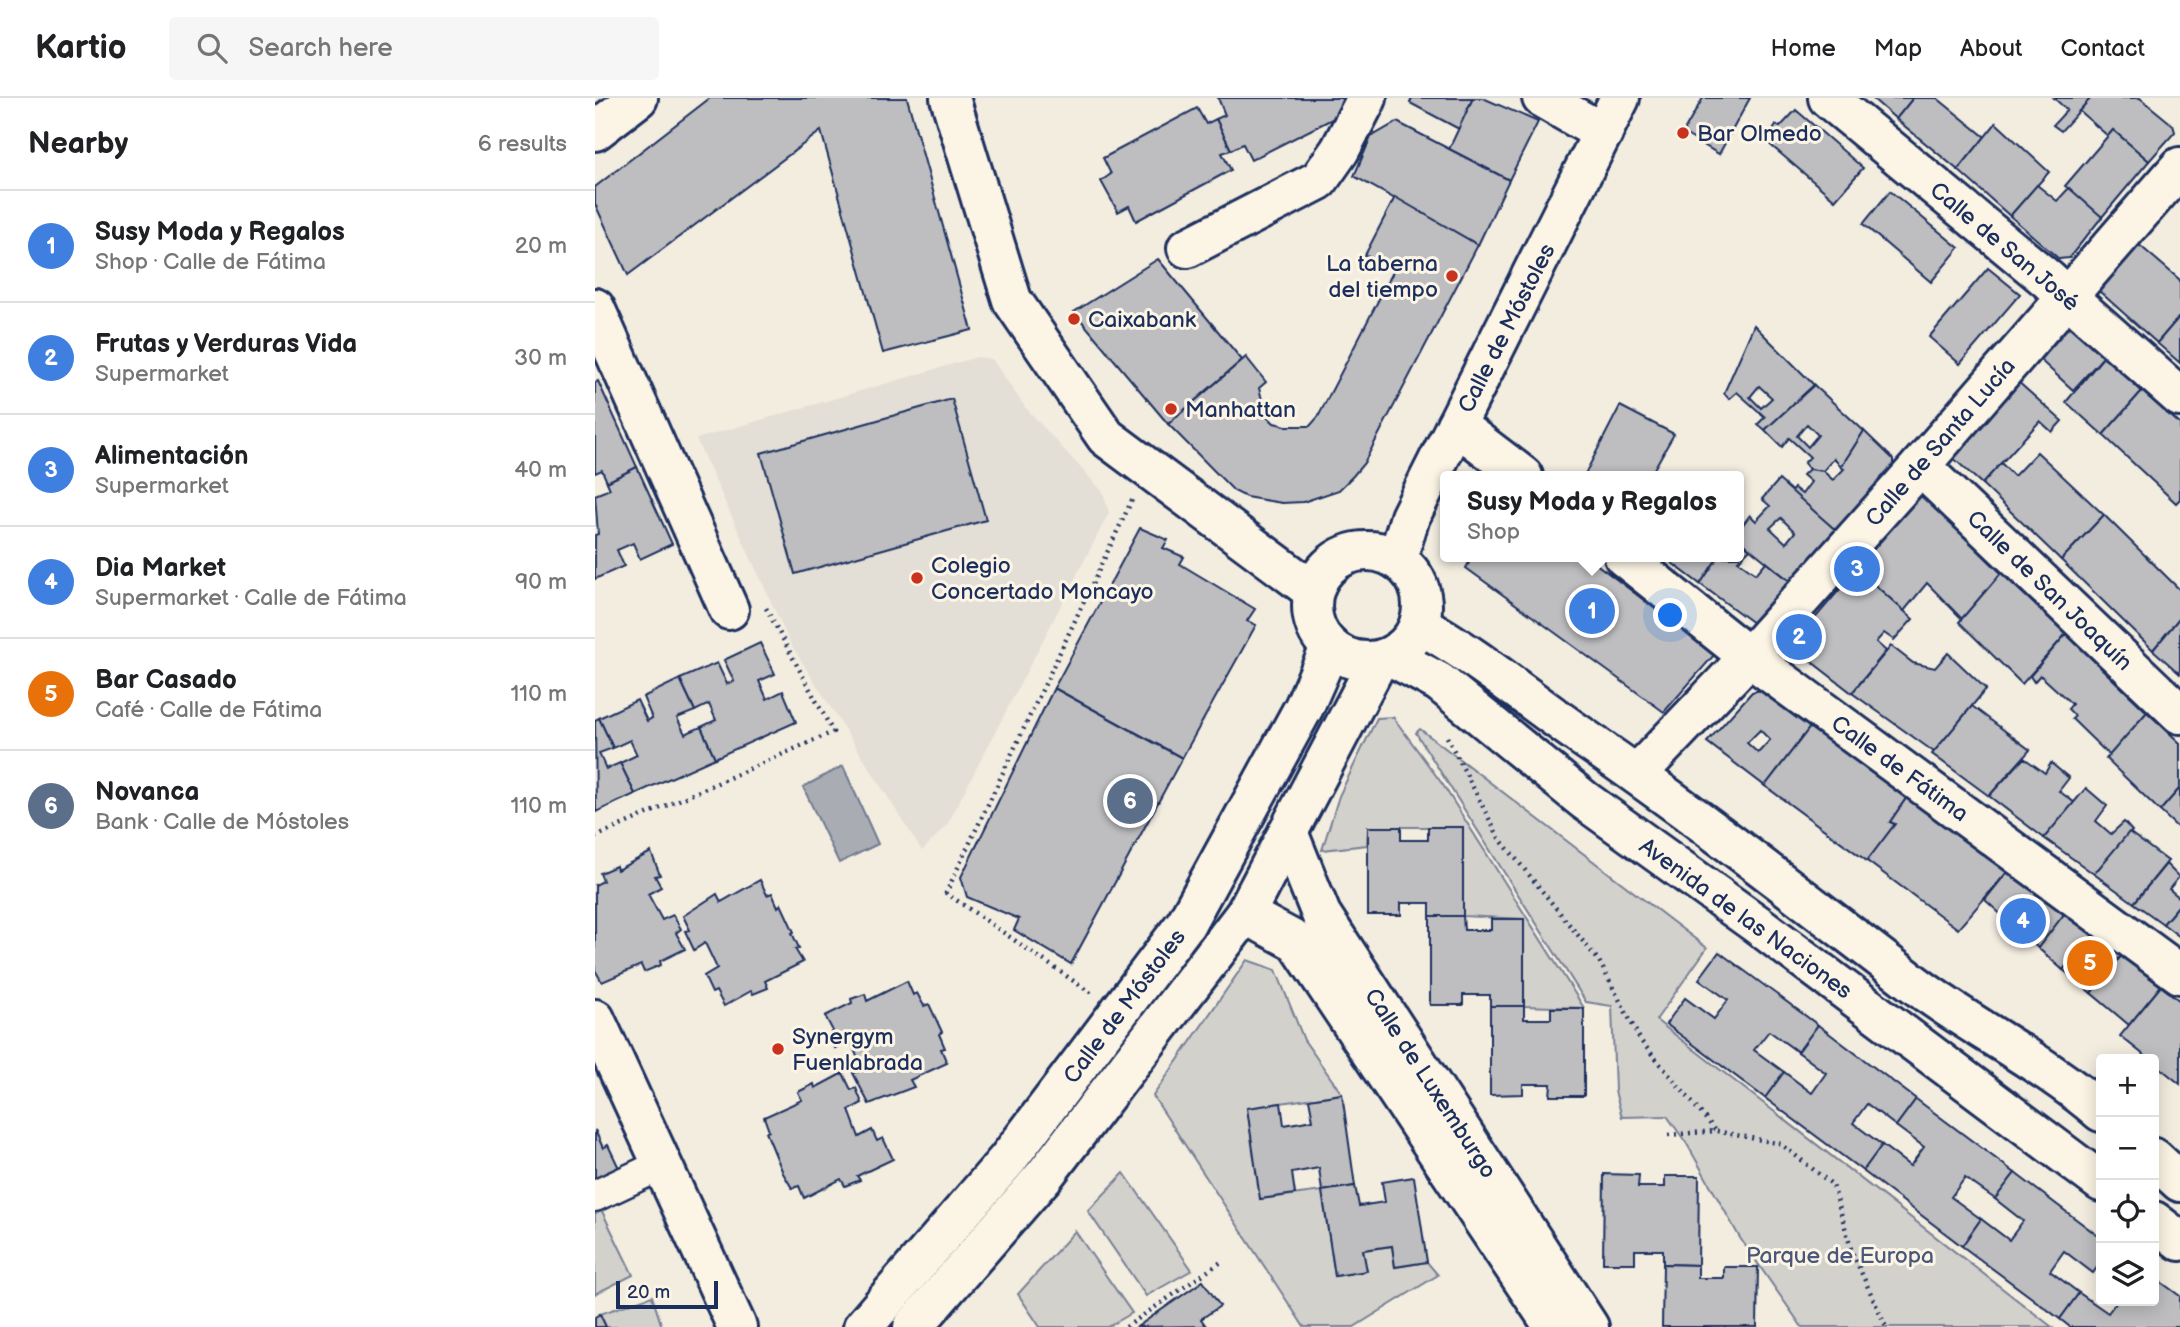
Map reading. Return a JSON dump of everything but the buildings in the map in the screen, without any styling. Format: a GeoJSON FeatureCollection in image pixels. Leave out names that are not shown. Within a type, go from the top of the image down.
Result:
{"type":"FeatureCollection","features":[{"type":"Feature","properties":{"kind":"main road"},"geometry":{"type":"LineString","coordinates":[[595,131],[638,98]]}},
{"type":"Feature","properties":{"kind":"main road"},"geometry":{"type":"LineString","coordinates":[[950,98],[1012,300],[1106,437],[1313,591]]}},
{"type":"Feature","properties":{"kind":"main road"},"geometry":{"type":"LineString","coordinates":[[1187,248],[1319,180],[1340,150],[1367,98]]}},
{"type":"Feature","properties":{"kind":"main road"},"geometry":{"type":"LineString","coordinates":[[1542,98],[1603,133]]}},
{"type":"Feature","properties":{"kind":"main road","name":"Calle de Móstoles"},"geometry":{"type":"LineString","coordinates":[[1397,559],[1410,517],[1621,98]]}},
{"type":"Feature","properties":{"kind":"main road","name":"Calle de San José"},"geometry":{"type":"LineString","coordinates":[[1828,98],[2066,296],[2180,397]]}},
{"type":"Feature","properties":{"kind":"main road","name":"Calle de Santa Lucía"},"geometry":{"type":"LineString","coordinates":[[1638,773],[1749,657],[1920,466],[2180,167]]}},
{"type":"Feature","properties":{"kind":"main road"},"geometry":{"type":"LineString","coordinates":[[595,308],[729,610]]}},
{"type":"Feature","properties":{"kind":"main road"},"geometry":{"type":"LineString","coordinates":[[1456,425],[1516,471]]}},
{"type":"Feature","properties":{"kind":"main road","name":"Calle de San Joaquín"},"geometry":{"type":"LineString","coordinates":[[1920,466],[2180,714]]}},
{"type":"Feature","properties":{"kind":"main road"},"geometry":{"type":"LineString","coordinates":[[1357,551],[1378,551],[1397,559],[1411,572],[1419,588],[1423,606],[1413,637],[1384,659],[1361,662],[1344,657],[1330,648],[1317,631],[1311,611],[1313,591],[1322,572],[1338,558],[1357,551]]}},
{"type":"Feature","properties":{"kind":"main road","name":"Calle de Fátima"},"geometry":{"type":"LineString","coordinates":[[1630,562],[1749,657],[2180,974]]}},
{"type":"Feature","properties":{"kind":"main road","name":"Avenida de las Naciones"},"geometry":{"type":"LineString","coordinates":[[1419,624],[1466,650],[1579,735],[1638,773],[1925,992],[2069,1084],[2096,1108]]}},
{"type":"Feature","properties":{"kind":"main road","name":"Calle de Móstoles"},"geometry":{"type":"LineString","coordinates":[[863,1327],[1008,1159],[1186,923],[1304,706],[1330,648]]}},
{"type":"Feature","properties":{"kind":"main road","name":"Calle de Móstoles"},"geometry":{"type":"LineString","coordinates":[[913,1327],[1044,1176],[1245,914],[1384,659]]}},
{"type":"Feature","properties":{"kind":"main road","name":"Avenida de las Naciones"},"geometry":{"type":"LineString","coordinates":[[1384,659],[1439,682],[1584,800],[1758,925],[2098,1180]]}},
{"type":"Feature","properties":{"kind":"main road","name":"Calle de Luxemburgo"},"geometry":{"type":"LineString","coordinates":[[1288,832],[1321,914],[1589,1327]]}},
{"type":"Feature","properties":{"kind":"main road","name":"Calle de Luxemburgo"},"geometry":{"type":"LineString","coordinates":[[1245,914],[1297,942],[1554,1327]]}},
{"type":"Feature","properties":{"kind":"main road"},"geometry":{"type":"LineString","coordinates":[[595,1019],[737,1327]]}},
{"type":"Feature","properties":{"kind":"main road"},"geometry":{"type":"LineString","coordinates":[[2159,1163],[2180,1182]]}},
{"type":"Feature","properties":{"kind":"main road"},"geometry":{"type":"LineString","coordinates":[[2159,1225],[2180,1241]]}},
{"type":"Feature","properties":{"kind":"street"},"geometry":{"type":"LineString","coordinates":[[595,1196],[661,1166]]}},
{"type":"Feature","properties":{"kind":"path"},"geometry":{"type":"LineString","coordinates":[[1119,1013],[946,893],[1132,499]]}},
{"type":"Feature","properties":{"kind":"path"},"geometry":{"type":"LineString","coordinates":[[595,837],[833,732],[761,599],[729,610]]}},
{"type":"Feature","properties":{"kind":"path"},"geometry":{"type":"LineString","coordinates":[[1442,728],[1499,838],[1599,961],[1641,1041],[1716,1130]]}},
{"type":"Feature","properties":{"kind":"path"},"geometry":{"type":"LineString","coordinates":[[1668,1135],[1716,1130],[1781,1144],[1833,1185],[1853,1252],[1886,1327]]}},
{"type":"Feature","properties":{"kind":"path"},"geometry":{"type":"LineString","coordinates":[[1126,1327],[1224,1260]]}},
{"type":"Feature","properties":{"kind":"shaded area","name":"Colegio Concertado Moncayo"},"geometry":{"type":"Polygon","coordinates":[[[977,357],[992,359],[1025,407],[1103,492],[1109,513],[947,825],[922,851],[790,643],[696,439],[977,357]]]}},
{"type":"Feature","properties":{"kind":"shaded area"},"geometry":{"type":"Polygon","coordinates":[[[843,766],[878,844],[839,863],[803,787],[843,766]]]}},
{"type":"Feature","properties":{"kind":"green space"},"geometry":{"type":"Polygon","coordinates":[[[1393,717],[1443,785],[1584,1008],[1524,1006],[1524,919],[1463,916],[1463,827],[1368,827],[1367,845],[1322,850],[1339,796],[1377,718],[1393,717]]]}},
{"type":"Feature","properties":{"kind":"green space","name":"Parque de Europa"},"geometry":{"type":"Polygon","coordinates":[[[1420,729],[1707,948],[1656,1020],[2052,1327],[1802,1327],[1740,1238],[1687,1144],[1667,1116],[1622,1117],[1615,1091],[1612,1006],[1586,1002],[1416,733],[1420,729]]]}},
{"type":"Feature","properties":{"kind":"green space"},"geometry":{"type":"Polygon","coordinates":[[[1247,960],[1276,970],[1304,1040],[1342,1094],[1247,1108],[1261,1199],[1322,1191],[1335,1276],[1366,1271],[1363,1250],[1392,1246],[1395,1267],[1427,1262],[1438,1275],[1354,1327],[1304,1327],[1153,1096],[1247,960]]]}},
{"type":"Feature","properties":{"kind":"green space"},"geometry":{"type":"Polygon","coordinates":[[[1124,1173],[1192,1270],[1146,1296],[1088,1211],[1124,1173]]]}},
{"type":"Feature","properties":{"kind":"green space"},"geometry":{"type":"Polygon","coordinates":[[[597,1201],[633,1275],[595,1294],[595,1202],[597,1201]]]}},
{"type":"Feature","properties":{"kind":"green space"},"geometry":{"type":"Polygon","coordinates":[[[1075,1231],[1132,1313],[1108,1327],[1040,1327],[1018,1294],[1075,1231]]]}},
{"type":"Feature","properties":{"kind":"green space"},"geometry":{"type":"Polygon","coordinates":[[[652,1296],[662,1327],[606,1327],[600,1314],[652,1296]]]}},
{"type":"Feature","properties":{"kind":"place","name":"Bar Olmedo"},"geometry":{"type":"Point","coordinates":[1683,133]}},
{"type":"Feature","properties":{"kind":"place","name":"La taberna del tiempo"},"geometry":{"type":"Point","coordinates":[1452,276]}},
{"type":"Feature","properties":{"kind":"place","name":"Caixabank"},"geometry":{"type":"Point","coordinates":[1074,319]}},
{"type":"Feature","properties":{"kind":"place","name":"Manhattan"},"geometry":{"type":"Point","coordinates":[1171,409]}},
{"type":"Feature","properties":{"kind":"place","name":"Alimentación"},"geometry":{"type":"Point","coordinates":[1857,569]}},
{"type":"Feature","properties":{"kind":"place","name":"Colegio Concertado Moncayo"},"geometry":{"type":"Point","coordinates":[917,578]}},
{"type":"Feature","properties":{"kind":"place","name":"Susy Moda y Regalos"},"geometry":{"type":"Point","coordinates":[1592,611]}},
{"type":"Feature","properties":{"kind":"place","name":"Frutas y Verduras Vida"},"geometry":{"type":"Point","coordinates":[1799,637]}},
{"type":"Feature","properties":{"kind":"place","name":"Novanca"},"geometry":{"type":"Point","coordinates":[1130,801]}},
{"type":"Feature","properties":{"kind":"place","name":"Dia Market"},"geometry":{"type":"Point","coordinates":[2023,921]}},
{"type":"Feature","properties":{"kind":"place","name":"Bar Casado"},"geometry":{"type":"Point","coordinates":[2090,963]}},
{"type":"Feature","properties":{"kind":"place","name":"Synergym Fuenlabrada"},"geometry":{"type":"Point","coordinates":[778,1049]}}]}
